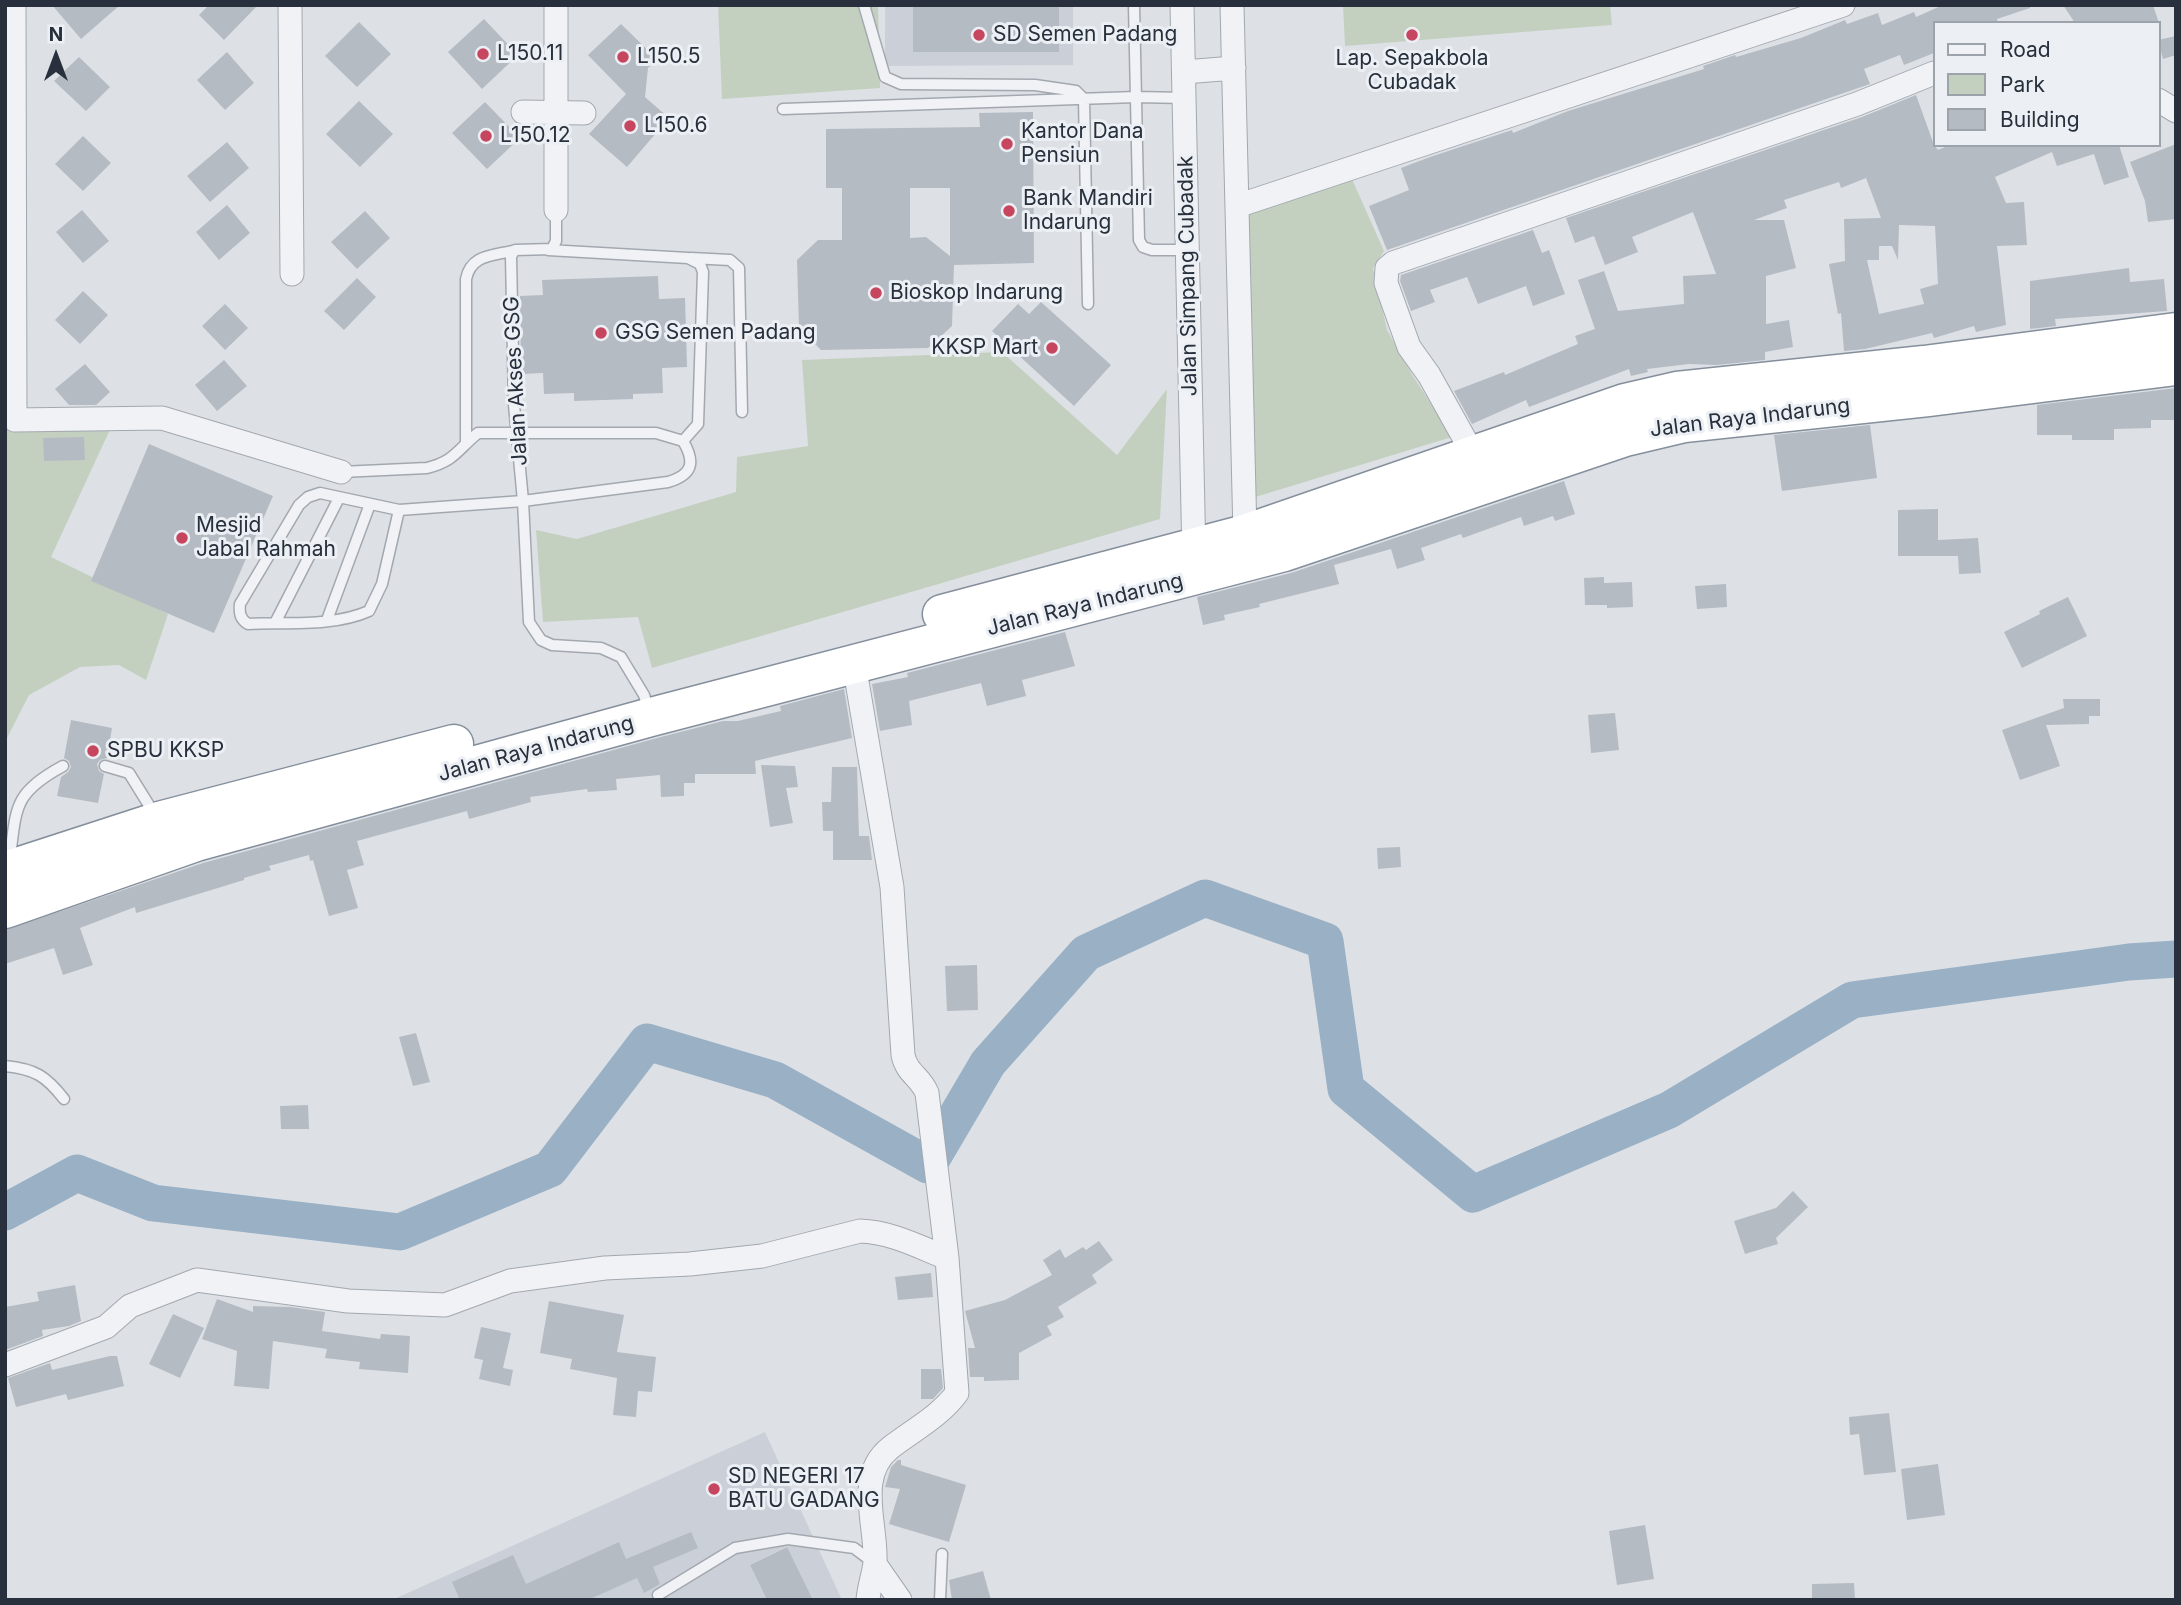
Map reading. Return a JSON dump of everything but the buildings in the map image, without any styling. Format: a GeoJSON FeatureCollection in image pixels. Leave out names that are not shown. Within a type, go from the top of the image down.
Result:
{"type":"FeatureCollection","features":[{"type":"Feature","properties":{"kind":"highway","name":"Jalan Raya Indarung"},"geometry":{"type":"LineString","coordinates":[[1239,550],[1284,552],[1658,428],[1926,381],[2176,332]]}},
{"type":"Feature","properties":{"kind":"highway","name":"Jalan Raya Indarung"},"geometry":{"type":"LineString","coordinates":[[7,889],[159,821],[647,706],[1239,550],[1465,439],[1677,391],[1926,381],[2176,366]]}},
{"type":"Feature","properties":{"kind":"highway","name":"Jalan Raya Indarung"},"geometry":{"type":"LineString","coordinates":[[7,889],[196,842],[647,706],[854,664],[1194,562]]}},
{"type":"Feature","properties":{"kind":"street"},"geometry":{"type":"LineString","coordinates":[[14,5],[15,420],[162,418],[341,472]]}},
{"type":"Feature","properties":{"kind":"street"},"geometry":{"type":"LineString","coordinates":[[290,5],[292,274]]}},
{"type":"Feature","properties":{"kind":"street"},"geometry":{"type":"LineString","coordinates":[[556,5],[556,210]]}},
{"type":"Feature","properties":{"kind":"street","name":"Jalan Simpang Cubadak"},"geometry":{"type":"LineString","coordinates":[[1182,5],[1194,562]]}},
{"type":"Feature","properties":{"kind":"street"},"geometry":{"type":"LineString","coordinates":[[1232,5],[1237,206],[1239,550]]}},
{"type":"Feature","properties":{"kind":"street"},"geometry":{"type":"LineString","coordinates":[[1237,206],[1843,5]]}},
{"type":"Feature","properties":{"kind":"street"},"geometry":{"type":"LineString","coordinates":[[1184,72],[1234,68]]}},
{"type":"Feature","properties":{"kind":"street"},"geometry":{"type":"LineString","coordinates":[[1465,439],[1429,375],[1409,347],[1386,283],[1387,268],[1393,263],[1857,104],[1932,74]]}},
{"type":"Feature","properties":{"kind":"street"},"geometry":{"type":"LineString","coordinates":[[2160,101],[2176,111]]}},
{"type":"Feature","properties":{"kind":"street"},"geometry":{"type":"LineString","coordinates":[[523,112],[584,113]]}},
{"type":"Feature","properties":{"kind":"street"},"geometry":{"type":"LineString","coordinates":[[854,664],[892,887],[903,1055],[906,1067],[922,1082],[927,1093],[947,1258],[957,1393],[940,1412],[888,1450],[876,1464],[870,1495],[875,1564],[869,1582],[868,1600]]}},
{"type":"Feature","properties":{"kind":"street"},"geometry":{"type":"LineString","coordinates":[[5,1365],[106,1327],[130,1306],[197,1280],[348,1301],[445,1305],[510,1281],[605,1268],[690,1264],[762,1256],[860,1231],[874,1231],[895,1237],[947,1258]]}},
{"type":"Feature","properties":{"kind":"street"},"geometry":{"type":"LineString","coordinates":[[875,1564],[900,1600]]}},
{"type":"Feature","properties":{"kind":"lane"},"geometry":{"type":"LineString","coordinates":[[864,5],[885,77],[901,84],[1035,85],[1076,91],[1084,99],[1088,304]]}},
{"type":"Feature","properties":{"kind":"lane"},"geometry":{"type":"LineString","coordinates":[[1133,5],[1139,240],[1143,247],[1152,250],[1187,250]]}},
{"type":"Feature","properties":{"kind":"lane"},"geometry":{"type":"LineString","coordinates":[[782,109],[1136,97],[1185,98]]}},
{"type":"Feature","properties":{"kind":"lane"},"geometry":{"type":"LineString","coordinates":[[548,250],[555,245],[556,210]]}},
{"type":"Feature","properties":{"kind":"lane"},"geometry":{"type":"LineString","coordinates":[[466,443],[468,269],[479,259],[512,251],[548,250],[730,260],[739,268],[742,412]]}},
{"type":"Feature","properties":{"kind":"lane","name":"Jalan Akses GSG"},"geometry":{"type":"LineString","coordinates":[[512,251],[514,405],[523,501],[529,622],[541,640],[552,645],[601,648],[621,657],[647,706]]}},
{"type":"Feature","properties":{"kind":"lane"},"geometry":{"type":"LineString","coordinates":[[683,441],[698,424],[703,272],[700,264],[688,258]]}},
{"type":"Feature","properties":{"kind":"lane"},"geometry":{"type":"LineString","coordinates":[[341,472],[427,468],[452,460],[478,433],[656,433],[683,441],[689,451],[690,464],[682,478],[523,501],[399,510],[320,493],[308,497],[299,505],[240,604],[240,615],[248,624],[327,620],[369,611],[382,584],[399,510]]}},
{"type":"Feature","properties":{"kind":"lane"},"geometry":{"type":"LineString","coordinates":[[275,623],[339,498]]}},
{"type":"Feature","properties":{"kind":"lane"},"geometry":{"type":"LineString","coordinates":[[327,620],[370,504]]}},
{"type":"Feature","properties":{"kind":"lane"},"geometry":{"type":"LineString","coordinates":[[7,889],[17,808],[25,792],[39,779],[63,766]]}},
{"type":"Feature","properties":{"kind":"lane"},"geometry":{"type":"LineString","coordinates":[[105,766],[129,773],[159,821]]}},
{"type":"Feature","properties":{"kind":"lane"},"geometry":{"type":"LineString","coordinates":[[5,1066],[24,1068],[38,1074],[51,1082],[64,1099]]}},
{"type":"Feature","properties":{"kind":"lane"},"geometry":{"type":"LineString","coordinates":[[659,1595],[735,1548],[788,1539],[854,1548],[875,1564]]}},
{"type":"Feature","properties":{"kind":"lane"},"geometry":{"type":"LineString","coordinates":[[940,1600],[942,1554]]}},
{"type":"Feature","properties":{"kind":"shaded area","name":"SD Semen Padang"},"geometry":{"type":"Polygon","coordinates":[[[885,5],[1073,5],[1073,65],[885,66],[885,5]]]}},
{"type":"Feature","properties":{"kind":"shaded area","name":"SD NEGERI 17 BATU GADANG"},"geometry":{"type":"Polygon","coordinates":[[[765,1432],[842,1600],[813,1600],[786,1547],[750,1565],[767,1600],[392,1600],[765,1432]]]}},
{"type":"Feature","properties":{"kind":"green space"},"geometry":{"type":"Polygon","coordinates":[[[718,5],[878,5],[880,88],[722,99],[718,5]]]}},
{"type":"Feature","properties":{"kind":"green space","name":"Lap. Sepakbola Cubadak"},"geometry":{"type":"Polygon","coordinates":[[[1343,5],[1610,5],[1612,25],[1345,46],[1343,5]]]}},
{"type":"Feature","properties":{"kind":"green space"},"geometry":{"type":"Polygon","coordinates":[[[1351,177],[1384,251],[1373,268],[1387,330],[1452,437],[1239,502],[1235,214],[1351,177]]]}},
{"type":"Feature","properties":{"kind":"green space"},"geometry":{"type":"Polygon","coordinates":[[[1002,352],[1117,455],[1167,389],[1160,519],[652,668],[638,617],[543,622],[536,530],[577,539],[736,492],[737,457],[808,446],[802,360],[1002,352]]]}},
{"type":"Feature","properties":{"kind":"green space"},"geometry":{"type":"Polygon","coordinates":[[[5,420],[114,421],[51,557],[168,614],[146,680],[119,665],[80,667],[29,695],[5,742],[5,420]]]}},
{"type":"Feature","properties":{"kind":"waterway"},"geometry":{"type":"LineString","coordinates":[[5,1212],[77,1173],[153,1203],[400,1232],[550,1169],[647,1042],[775,1080],[928,1165],[988,1063],[1086,953],[1205,898],[1325,941],[1346,1089],[1473,1194],[1669,1110],[1852,1000],[2129,962],[2176,959]]}},
{"type":"Feature","properties":{"kind":"place","name":"SD Semen Padang"},"geometry":{"type":"Point","coordinates":[979,35]}},
{"type":"Feature","properties":{"kind":"place","name":"Lap. Sepakbola Cubadak"},"geometry":{"type":"Point","coordinates":[1412,35]}},
{"type":"Feature","properties":{"kind":"place","name":"L150.11"},"geometry":{"type":"Point","coordinates":[483,54]}},
{"type":"Feature","properties":{"kind":"place","name":"L150.5"},"geometry":{"type":"Point","coordinates":[623,57]}},
{"type":"Feature","properties":{"kind":"place","name":"L150.6"},"geometry":{"type":"Point","coordinates":[630,126]}},
{"type":"Feature","properties":{"kind":"place","name":"L150.12"},"geometry":{"type":"Point","coordinates":[486,136]}},
{"type":"Feature","properties":{"kind":"place","name":"Kantor Dana Pensiun"},"geometry":{"type":"Point","coordinates":[1007,144]}},
{"type":"Feature","properties":{"kind":"place","name":"Bank Mandiri Indarung"},"geometry":{"type":"Point","coordinates":[1009,211]}},
{"type":"Feature","properties":{"kind":"place","name":"Bioskop Indarung"},"geometry":{"type":"Point","coordinates":[876,293]}},
{"type":"Feature","properties":{"kind":"place","name":"GSG Semen Padang"},"geometry":{"type":"Point","coordinates":[601,333]}},
{"type":"Feature","properties":{"kind":"place","name":"KKSP Mart"},"geometry":{"type":"Point","coordinates":[1052,348]}},
{"type":"Feature","properties":{"kind":"place","name":"Mesjid Jabal Rahmah"},"geometry":{"type":"Point","coordinates":[182,538]}},
{"type":"Feature","properties":{"kind":"place","name":"SPBU KKSP"},"geometry":{"type":"Point","coordinates":[93,751]}},
{"type":"Feature","properties":{"kind":"place","name":"SD NEGERI 17 BATU GADANG"},"geometry":{"type":"Point","coordinates":[714,1489]}}]}
